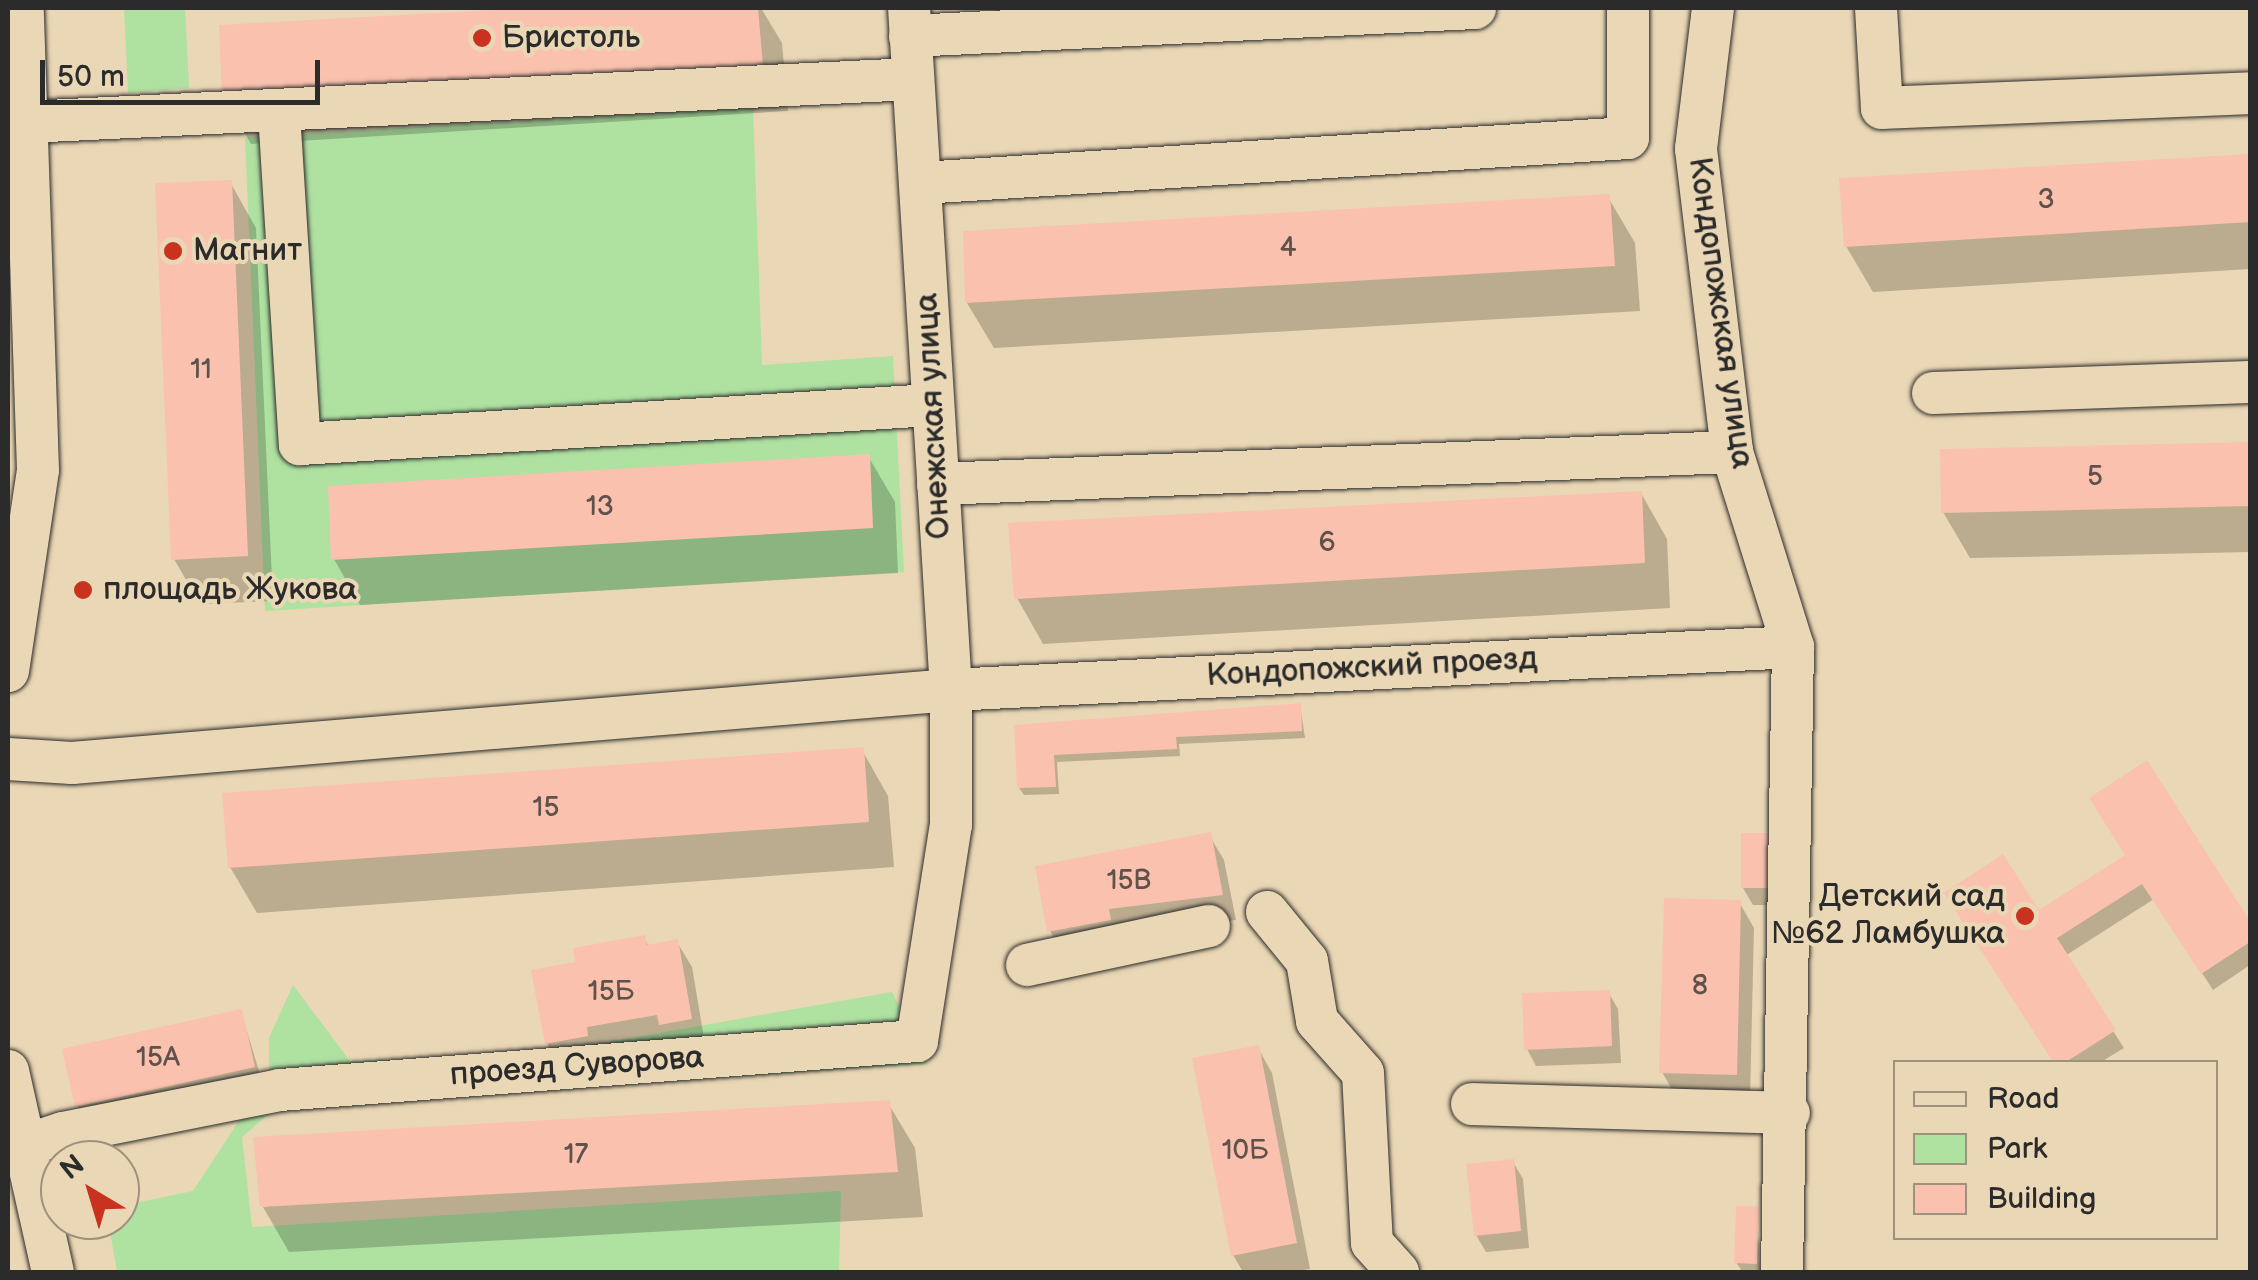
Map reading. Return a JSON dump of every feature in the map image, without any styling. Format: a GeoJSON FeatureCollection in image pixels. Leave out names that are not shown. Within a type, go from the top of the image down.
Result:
{"type":"FeatureCollection","features":[{"type":"Feature","properties":{"kind":"street"},"geometry":{"type":"LineString","coordinates":[[8,669],[38,470],[21,300],[26,122],[23,8]]}},
{"type":"Feature","properties":{"kind":"street"},"geometry":{"type":"LineString","coordinates":[[909,22],[1475,8]]}},
{"type":"Feature","properties":{"kind":"street"},"geometry":{"type":"LineString","coordinates":[[921,183],[1628,138],[1628,8]]}},
{"type":"Feature","properties":{"kind":"street","name":"Кондопожская улица"},"geometry":{"type":"LineString","coordinates":[[1713,8],[1696,149],[1732,452],[1793,647],[1788,1113],[1782,1272]]}},
{"type":"Feature","properties":{"kind":"street"},"geometry":{"type":"LineString","coordinates":[[1876,8],[1882,108],[2250,94]]}},
{"type":"Feature","properties":{"kind":"street","name":"Онежская улица"},"geometry":{"type":"LineString","coordinates":[[909,22],[951,690],[951,826]]}},
{"type":"Feature","properties":{"kind":"street"},"geometry":{"type":"LineString","coordinates":[[26,122],[279,113],[913,79]]}},
{"type":"Feature","properties":{"kind":"street"},"geometry":{"type":"LineString","coordinates":[[279,113],[300,444],[933,406]]}},
{"type":"Feature","properties":{"kind":"street"},"geometry":{"type":"LineString","coordinates":[[1933,394],[2250,382]]}},
{"type":"Feature","properties":{"kind":"street"},"geometry":{"type":"LineString","coordinates":[[938,484],[1732,452]]}},
{"type":"Feature","properties":{"kind":"street"},"geometry":{"type":"LineString","coordinates":[[8,527],[38,470]]}},
{"type":"Feature","properties":{"kind":"street","name":"Кондопожский проезд"},"geometry":{"type":"LineString","coordinates":[[8,758],[72,763],[951,690],[1793,647]]}},
{"type":"Feature","properties":{"kind":"street","name":"проезд Суворова"},"geometry":{"type":"LineString","coordinates":[[16,1150],[63,1133],[280,1090],[917,1042],[951,826]]}},
{"type":"Feature","properties":{"kind":"street"},"geometry":{"type":"LineString","coordinates":[[1266,912],[1307,961],[1317,1021],[1363,1073],[1372,1243],[1398,1272]]}},
{"type":"Feature","properties":{"kind":"street"},"geometry":{"type":"LineString","coordinates":[[1027,965],[1209,926]]}},
{"type":"Feature","properties":{"kind":"street"},"geometry":{"type":"LineString","coordinates":[[10,1091],[16,1150],[53,1272]]}},
{"type":"Feature","properties":{"kind":"street"},"geometry":{"type":"LineString","coordinates":[[1472,1104],[1788,1113]]}},
{"type":"Feature","properties":{"kind":"green space"},"geometry":{"type":"Polygon","coordinates":[[[124,8],[185,8],[189,88],[128,93],[124,8]]]}},
{"type":"Feature","properties":{"kind":"green space"},"geometry":{"type":"Polygon","coordinates":[[[753,108],[762,365],[893,356],[904,572],[265,611],[245,137],[753,108]]]}},
{"type":"Feature","properties":{"kind":"green space"},"geometry":{"type":"Polygon","coordinates":[[[293,985],[350,1061],[528,1056],[892,992],[928,1064],[279,1105],[242,1137],[252,1227],[841,1191],[839,1271],[117,1272],[111,1240],[140,1240],[140,1202],[193,1191],[269,1075],[269,1038],[293,985]]]}},
{"type":"Feature","properties":{"kind":"building"},"geometry":{"type":"Polygon","coordinates":[[[526,8],[758,8],[763,66],[222,99],[219,25],[526,8]]]}},
{"type":"Feature","properties":{"kind":"building"},"geometry":{"type":"Polygon","coordinates":[[[2250,154],[2250,222],[1844,247],[1839,178],[2250,154]]]}},
{"type":"Feature","properties":{"kind":"building"},"geometry":{"type":"Polygon","coordinates":[[[232,180],[248,556],[171,560],[155,183],[232,180]]]}},
{"type":"Feature","properties":{"kind":"building"},"geometry":{"type":"Polygon","coordinates":[[[1610,194],[1615,266],[965,303],[963,231],[1610,194]]]}},
{"type":"Feature","properties":{"kind":"building"},"geometry":{"type":"Polygon","coordinates":[[[2250,442],[2250,506],[1941,513],[1940,449],[2250,442]]]}},
{"type":"Feature","properties":{"kind":"building"},"geometry":{"type":"Polygon","coordinates":[[[870,454],[873,528],[331,560],[328,486],[870,454]]]}},
{"type":"Feature","properties":{"kind":"building"},"geometry":{"type":"Polygon","coordinates":[[[1642,491],[1645,563],[1014,599],[1008,523],[1642,491]]]}},
{"type":"Feature","properties":{"kind":"building"},"geometry":{"type":"Polygon","coordinates":[[[1301,703],[1302,731],[1176,737],[1177,749],[1054,755],[1056,787],[1017,788],[1014,725],[1301,703]]]}},
{"type":"Feature","properties":{"kind":"building"},"geometry":{"type":"Polygon","coordinates":[[[864,747],[869,822],[228,868],[222,793],[864,747]]]}},
{"type":"Feature","properties":{"kind":"building","name":"Детский сад №62 Ламбушка"},"geometry":{"type":"Polygon","coordinates":[[[2147,760],[2250,921],[2250,942],[2201,974],[2142,884],[2057,938],[2116,1030],[2069,1060],[2052,1060],[1944,893],[2003,854],[2039,910],[2125,855],[2089,798],[2147,760]]]}},
{"type":"Feature","properties":{"kind":"building"},"geometry":{"type":"Polygon","coordinates":[[[1211,832],[1223,895],[1109,909],[1111,920],[1047,932],[1035,866],[1211,832]]]}},
{"type":"Feature","properties":{"kind":"building"},"geometry":{"type":"Polygon","coordinates":[[[1741,833],[1777,833],[1777,888],[1741,888],[1741,833]]]}},
{"type":"Feature","properties":{"kind":"building"},"geometry":{"type":"Polygon","coordinates":[[[1664,898],[1741,900],[1737,1075],[1659,1073],[1664,898]]]}},
{"type":"Feature","properties":{"kind":"building"},"geometry":{"type":"Polygon","coordinates":[[[645,935],[647,945],[678,939],[692,1019],[659,1025],[657,1015],[587,1027],[588,1036],[545,1044],[531,970],[575,962],[573,948],[645,935]]]}},
{"type":"Feature","properties":{"kind":"building"},"geometry":{"type":"Polygon","coordinates":[[[1610,990],[1612,1046],[1524,1050],[1522,993],[1610,990]]]}},
{"type":"Feature","properties":{"kind":"building"},"geometry":{"type":"Polygon","coordinates":[[[242,1009],[255,1067],[75,1107],[62,1049],[242,1009]]]}},
{"type":"Feature","properties":{"kind":"building"},"geometry":{"type":"Polygon","coordinates":[[[1259,1045],[1297,1243],[1231,1256],[1192,1058],[1259,1045]]]}},
{"type":"Feature","properties":{"kind":"building"},"geometry":{"type":"Polygon","coordinates":[[[890,1100],[898,1172],[260,1207],[253,1137],[890,1100]]]}},
{"type":"Feature","properties":{"kind":"building"},"geometry":{"type":"Polygon","coordinates":[[[1514,1159],[1521,1231],[1474,1236],[1466,1164],[1514,1159]]]}},
{"type":"Feature","properties":{"kind":"building"},"geometry":{"type":"Polygon","coordinates":[[[1736,1206],[1759,1206],[1757,1264],[1734,1263],[1736,1206]]]}},
{"type":"Feature","properties":{"kind":"place","name":"Бристоль"},"geometry":{"type":"Point","coordinates":[482,38]}},
{"type":"Feature","properties":{"kind":"place","name":"Магнит"},"geometry":{"type":"Point","coordinates":[173,251]}},
{"type":"Feature","properties":{"kind":"place","name":"площадь Жукова"},"geometry":{"type":"Point","coordinates":[83,590]}},
{"type":"Feature","properties":{"kind":"place","name":"Детский сад №62 Ламбушка"},"geometry":{"type":"Point","coordinates":[2025,916]}}]}
